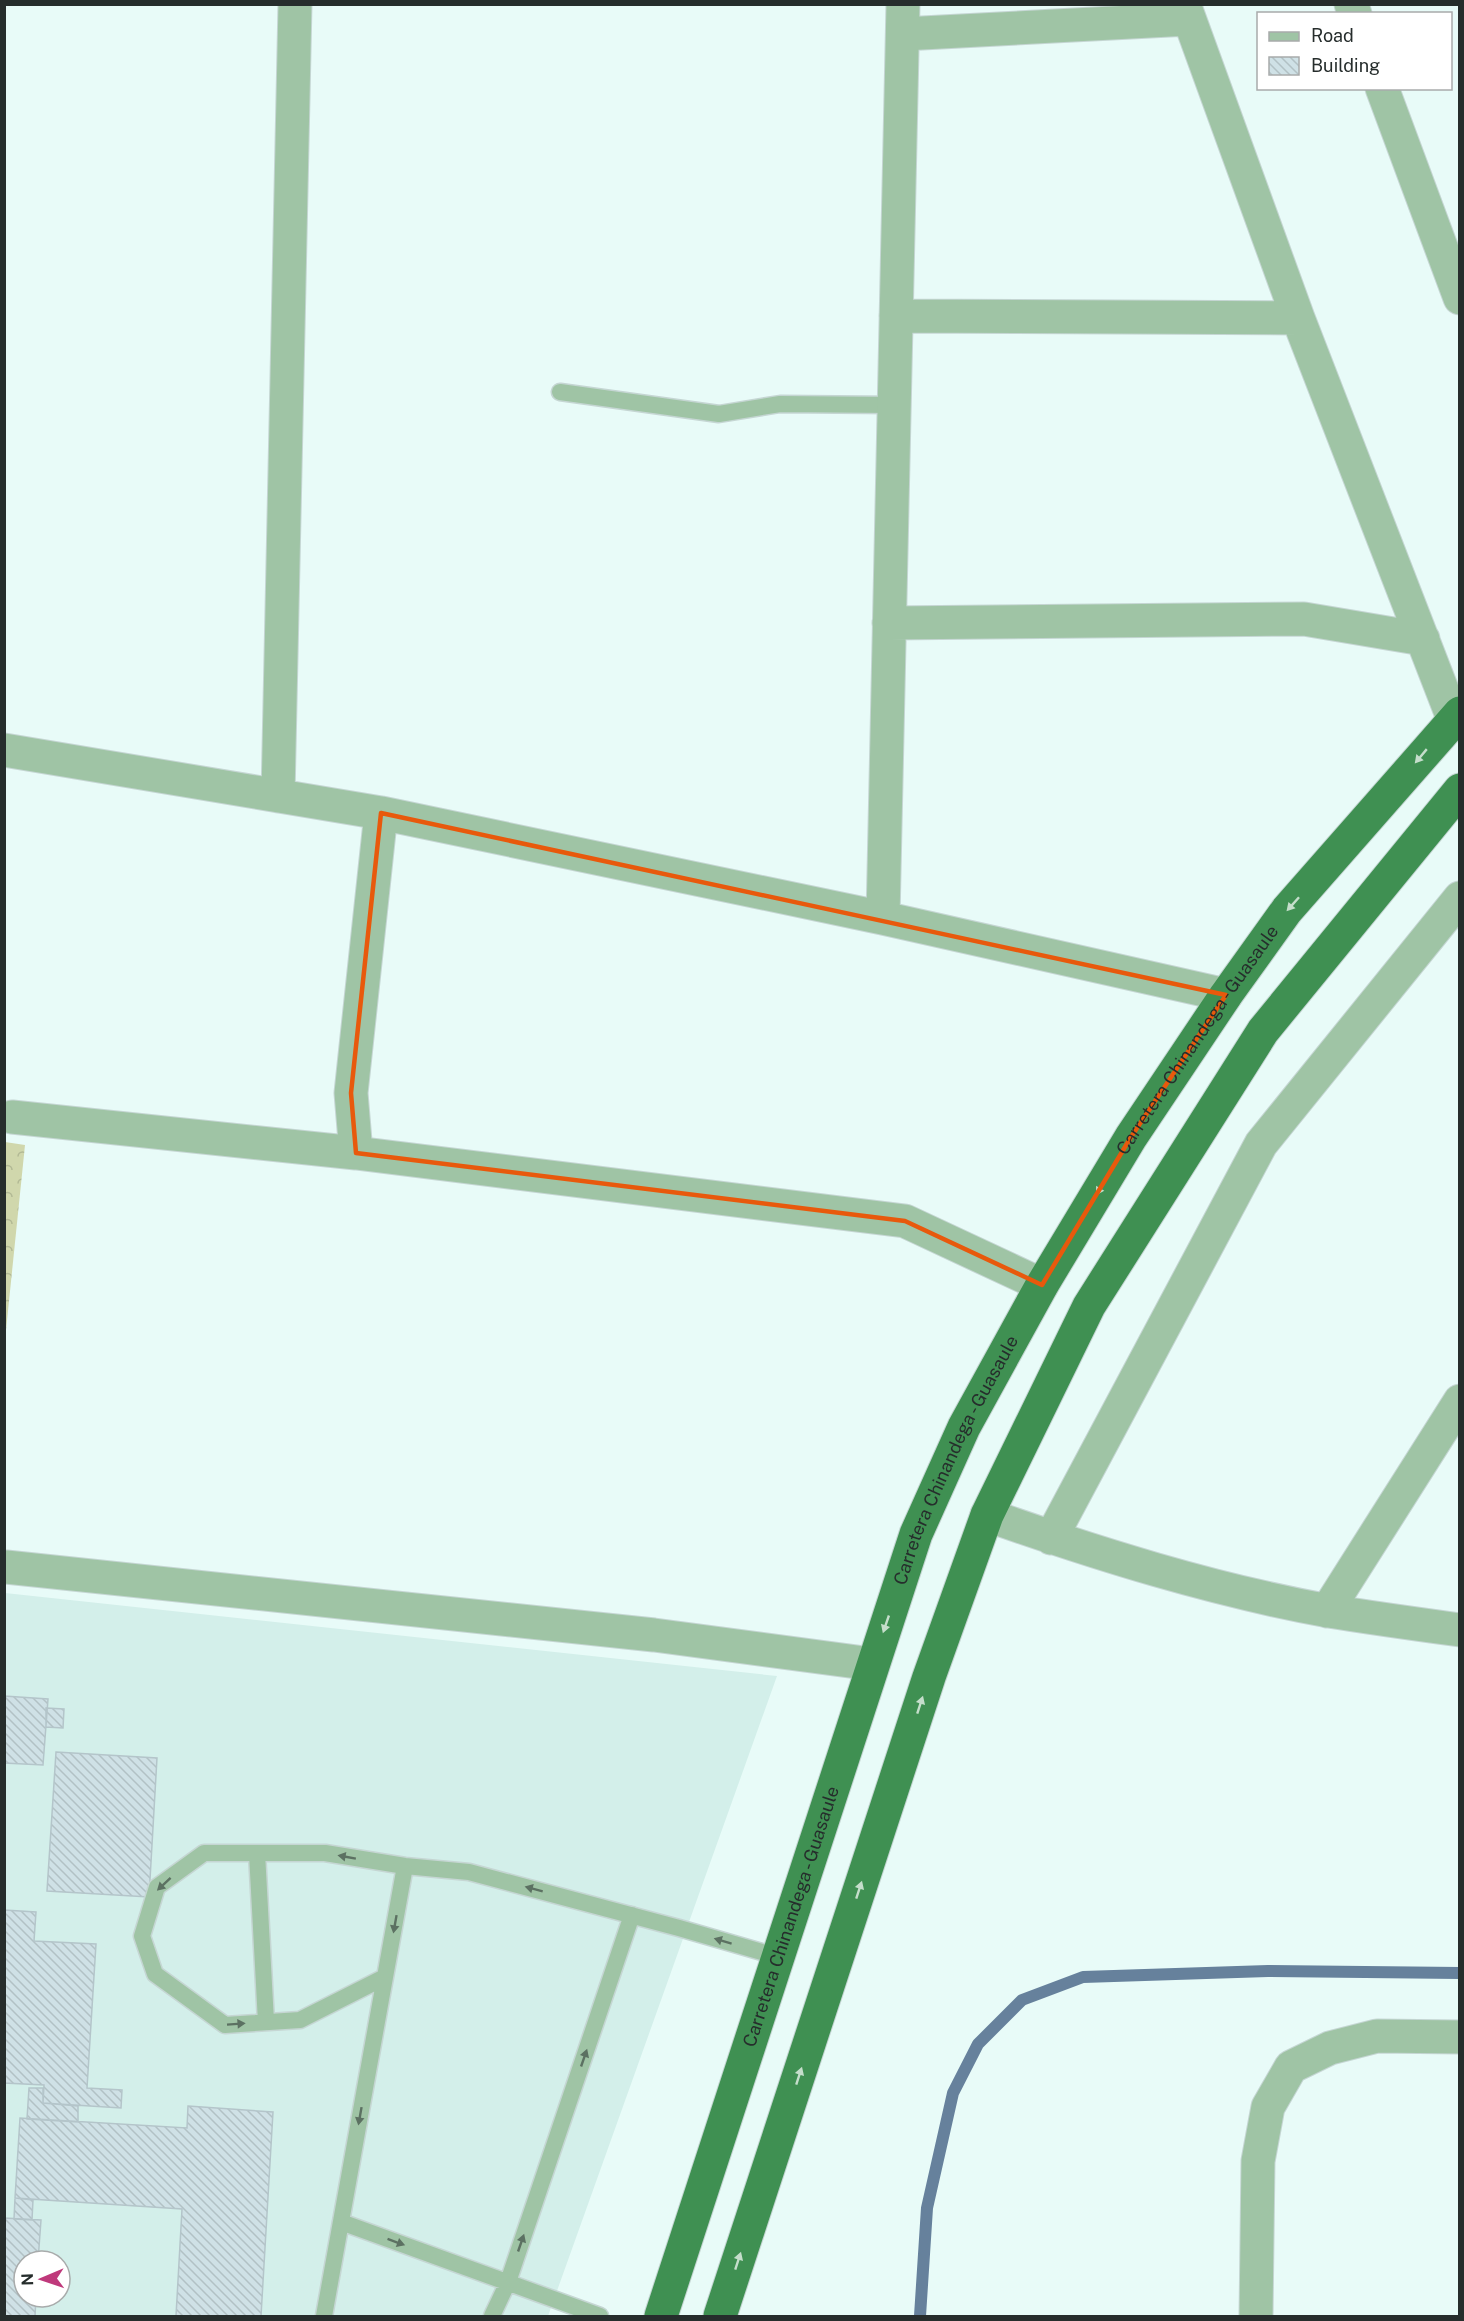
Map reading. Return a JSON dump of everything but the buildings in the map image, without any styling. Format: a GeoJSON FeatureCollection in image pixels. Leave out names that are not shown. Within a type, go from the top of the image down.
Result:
{"type":"FeatureCollection","features":[{"type":"Feature","properties":{"kind":"highway","name":"Carretera Chinandega - Guasaule"},"geometry":{"type":"LineString","coordinates":[[661,2316],[916,1534],[964,1427],[1042,1285],[1131,1137],[1226,995],[1287,910],[1456,715]]}},
{"type":"Feature","properties":{"kind":"highway"},"geometry":{"type":"LineString","coordinates":[[720,2316],[929,1677],[987,1515],[1089,1306],[1263,1032],[1460,790]]}},
{"type":"Feature","properties":{"kind":"street"},"geometry":{"type":"LineString","coordinates":[[278,796],[295,4]]}},
{"type":"Feature","properties":{"kind":"street"},"geometry":{"type":"LineString","coordinates":[[883,918],[903,20],[1187,12],[1298,318],[1423,639],[1456,715]]}},
{"type":"Feature","properties":{"kind":"street"},"geometry":{"type":"LineString","coordinates":[[1383,90],[1460,298]]}},
{"type":"Feature","properties":{"kind":"street"},"geometry":{"type":"LineString","coordinates":[[896,316],[1298,318]]}},
{"type":"Feature","properties":{"kind":"street"},"geometry":{"type":"LineString","coordinates":[[889,623],[1304,619],[1423,639]]}},
{"type":"Feature","properties":{"kind":"street"},"geometry":{"type":"LineString","coordinates":[[4,750],[381,813],[883,918],[1226,995]]}},
{"type":"Feature","properties":{"kind":"street"},"geometry":{"type":"LineString","coordinates":[[356,1153],[351,1093],[381,813]]}},
{"type":"Feature","properties":{"kind":"street"},"geometry":{"type":"LineString","coordinates":[[1051,1538],[1261,1144],[1460,898]]}},
{"type":"Feature","properties":{"kind":"street"},"geometry":{"type":"LineString","coordinates":[[12,1117],[356,1153],[904,1221],[1042,1285]]}},
{"type":"Feature","properties":{"kind":"street"},"geometry":{"type":"LineString","coordinates":[[1327,1611],[1460,1401]]}},
{"type":"Feature","properties":{"kind":"street"},"geometry":{"type":"LineString","coordinates":[[987,1515],[1051,1538],[1202,1582],[1327,1611],[1460,1630]]}},
{"type":"Feature","properties":{"kind":"street"},"geometry":{"type":"LineString","coordinates":[[6,1567],[642,1634],[872,1664]]}},
{"type":"Feature","properties":{"kind":"street"},"geometry":{"type":"LineString","coordinates":[[1256,2316],[1258,2161],[1268,2107],[1291,2067],[1330,2048],[1377,2036],[1460,2037]]}},
{"type":"Feature","properties":{"kind":"lane"},"geometry":{"type":"LineString","coordinates":[[560,392],[719,414],[780,405],[894,405]]}},
{"type":"Feature","properties":{"kind":"lane"},"geometry":{"type":"LineString","coordinates":[[385,1977],[300,2020],[225,2025],[155,1974],[142,1936],[157,1887],[204,1853],[325,1853],[405,1866],[469,1872],[779,1957]]}},
{"type":"Feature","properties":{"kind":"lane"},"geometry":{"type":"LineString","coordinates":[[257,1853],[266,2022]]}},
{"type":"Feature","properties":{"kind":"lane"},"geometry":{"type":"LineString","coordinates":[[324,2316],[405,1866]]}},
{"type":"Feature","properties":{"kind":"lane"},"geometry":{"type":"LineString","coordinates":[[492,2316],[508,2282],[632,1915]]}},
{"type":"Feature","properties":{"kind":"lane"},"geometry":{"type":"LineString","coordinates":[[341,2222],[600,2316]]}},
{"type":"Feature","properties":{"kind":"highlighted area"},"geometry":{"type":"Polygon","coordinates":[[[381,813],[1226,995],[1131,1137],[1042,1285],[905,1221],[356,1153],[351,1093],[381,813]]]}},
{"type":"Feature","properties":{"kind":"shaded area"},"geometry":{"type":"Polygon","coordinates":[[[5,1593],[777,1676],[548,2316],[5,2316],[5,1593]]]}},
{"type":"Feature","properties":{"kind":"green space"},"geometry":{"type":"Polygon","coordinates":[[[4,1142],[25,1145],[5,1340],[4,1142]]]}},
{"type":"Feature","properties":{"kind":"waterway"},"geometry":{"type":"LineString","coordinates":[[920,2316],[927,2208],[953,2093],[978,2044],[1022,2000],[1083,1977],[1268,1971],[1460,1973]]}}]}
